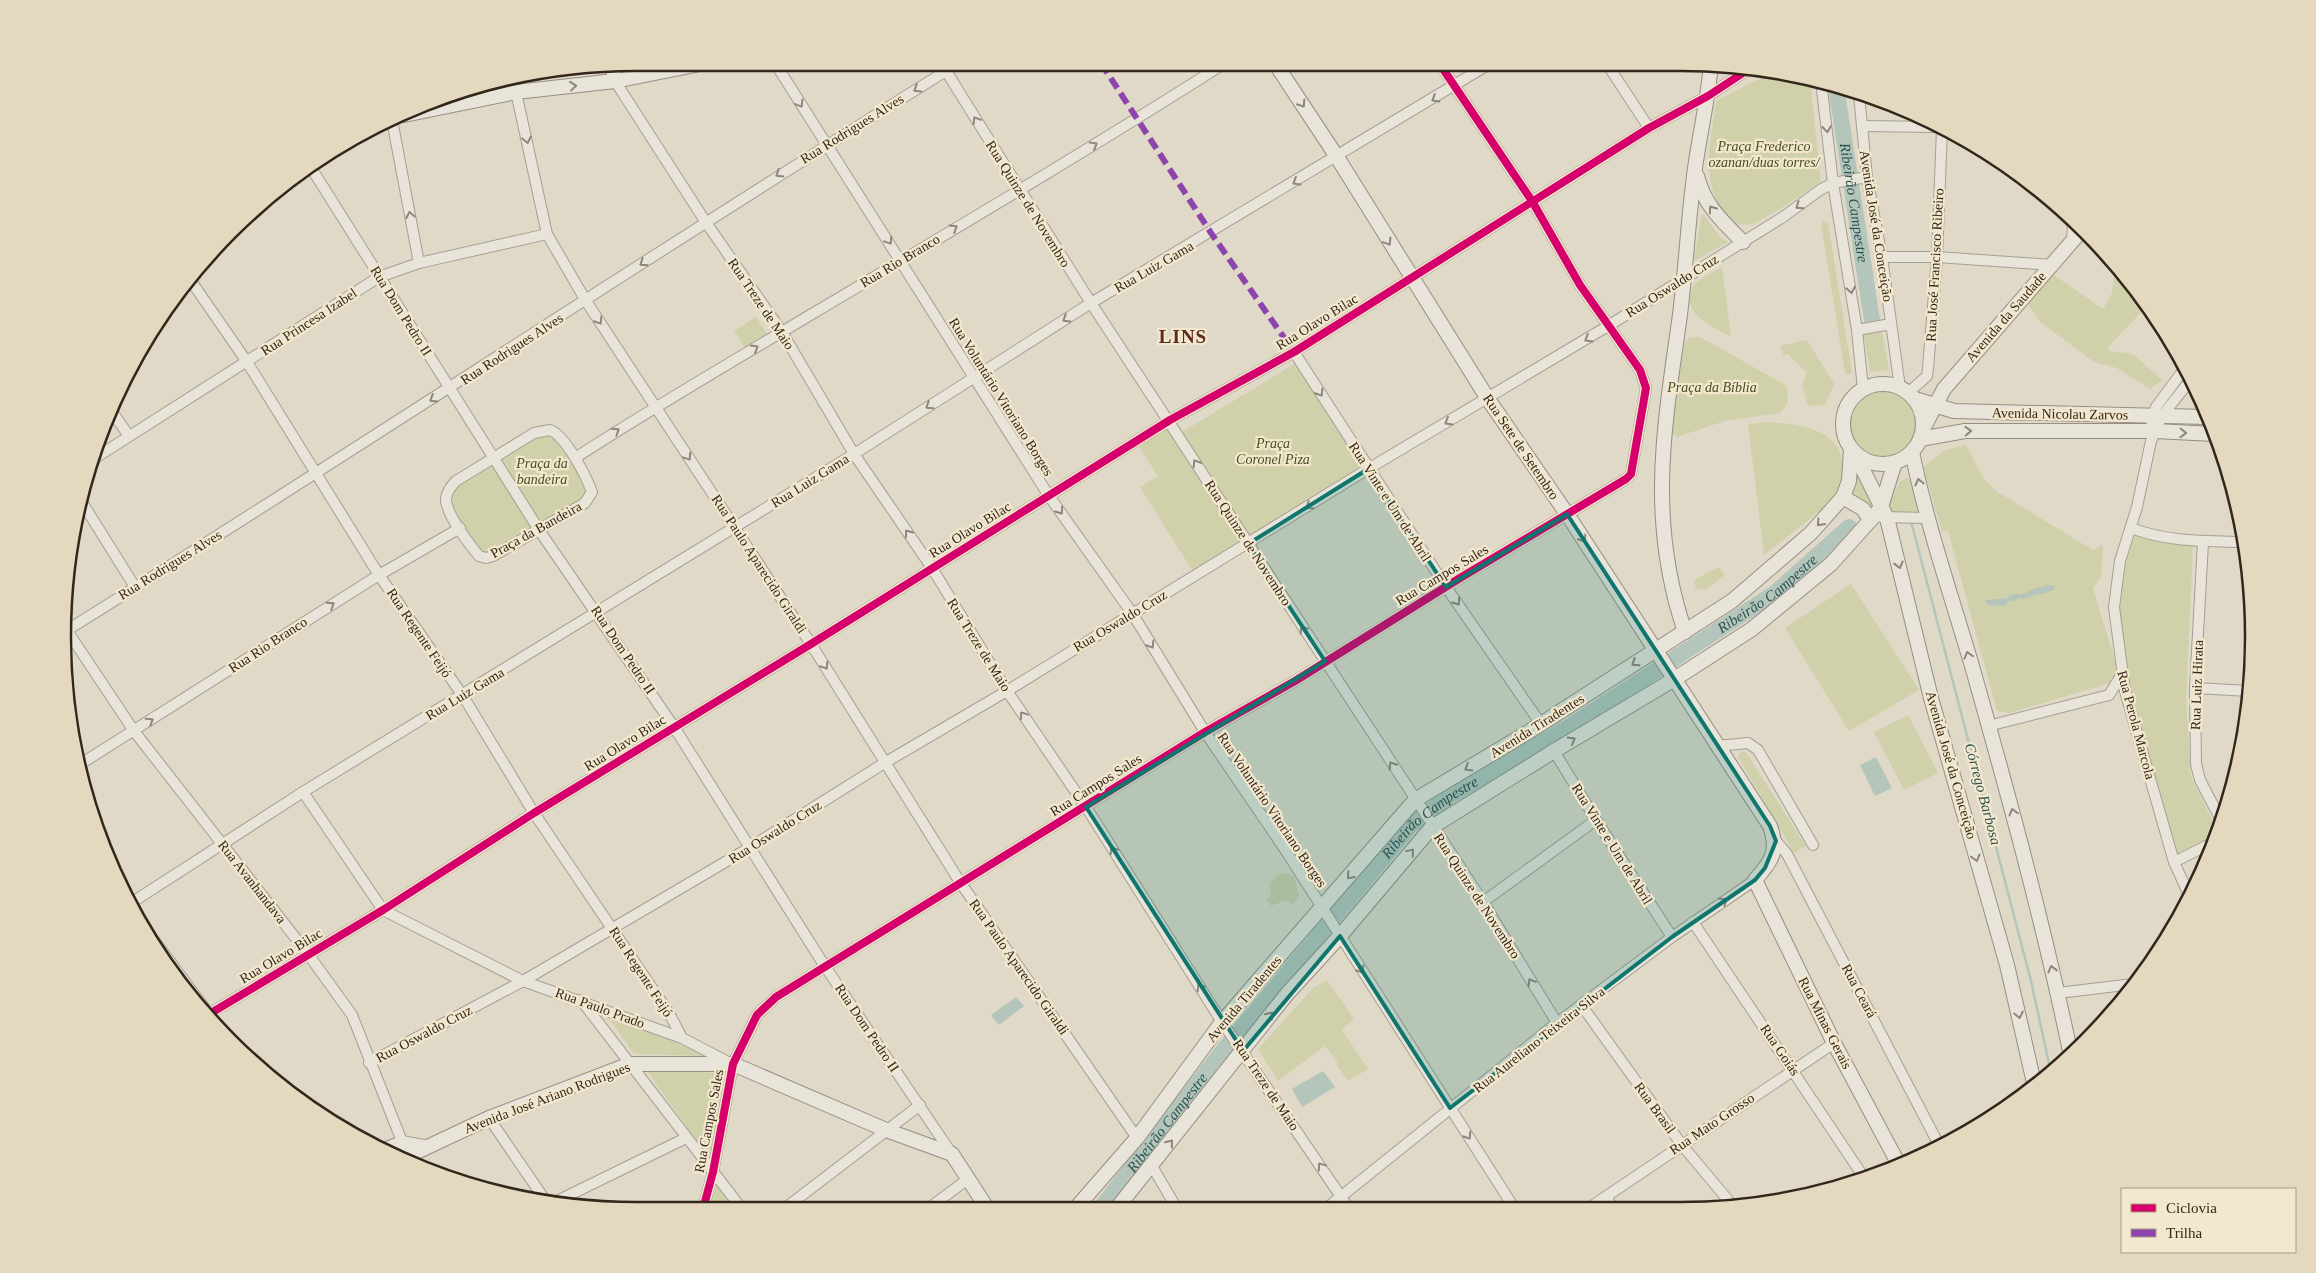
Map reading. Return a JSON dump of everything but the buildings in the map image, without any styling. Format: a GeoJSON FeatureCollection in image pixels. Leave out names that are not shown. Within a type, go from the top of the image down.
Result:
{"type":"FeatureCollection","features":[{"type":"Feature","properties":{"kind":"street"},"geometry":{"type":"LineString","coordinates":[[434,109],[516,92],[615,81],[665,71]]}},
{"type":"Feature","properties":{"kind":"street","name":"Rua Voluntário Vitoriano Borges"},"geometry":{"type":"LineString","coordinates":[[780,71],[825,145],[902,260],[973,378],[1049,496],[1132,613],[1205,732],[1325,912],[1510,1202]]}},
{"type":"Feature","properties":{"kind":"street","name":"Rua Rodrigues Alves"},"geometry":{"type":"LineString","coordinates":[[71,625],[586,301],[937,71]]}},
{"type":"Feature","properties":{"kind":"street","name":"Rua Quinze de Novembro"},"geometry":{"type":"LineString","coordinates":[[945,71],[1018,190],[1170,420],[1248,544],[1430,824],[1483,902],[1557,1023]]}},
{"type":"Feature","properties":{"kind":"street","name":"Rua Rio Branco"},"geometry":{"type":"LineString","coordinates":[[574,458],[654,407],[1139,118],[1212,71]]}},
{"type":"Feature","properties":{"kind":"street","name":"Rua Sete de Setembro"},"geometry":{"type":"LineString","coordinates":[[1280,71],[1337,157],[1410,278],[1488,399],[1567,514],[1770,826],[1776,841]]}},
{"type":"Feature","properties":{"kind":"street"},"geometry":{"type":"LineString","coordinates":[[1446,71],[1532,201],[1580,284],[1608,326]]}},
{"type":"Feature","properties":{"kind":"street","name":"Rua Luiz Gama"},"geometry":{"type":"LineString","coordinates":[[136,899],[303,792],[598,613],[854,454],[1091,303],[1480,71]]}},
{"type":"Feature","properties":{"kind":"street"},"geometry":{"type":"LineString","coordinates":[[1612,71],[1649,128]]}},
{"type":"Feature","properties":{"kind":"street"},"geometry":{"type":"LineString","coordinates":[[613,72],[615,81]]}},
{"type":"Feature","properties":{"kind":"street"},"geometry":{"type":"LineString","coordinates":[[1685,632],[1666,561],[1660,493],[1666,414],[1696,167],[1710,72]]}},
{"type":"Feature","properties":{"kind":"street","name":"Rua Olavo Bilac"},"geometry":{"type":"LineString","coordinates":[[214,1011],[383,910],[534,813],[812,644],[1170,420],[1294,352],[1649,128],[1708,96],[1740,75]]}},
{"type":"Feature","properties":{"kind":"street","name":"Rua Treze de Maio"},"geometry":{"type":"LineString","coordinates":[[615,81],[705,222],[782,332],[854,454],[932,568],[1007,691],[1086,807],[1240,1048],[1344,1202]]}},
{"type":"Feature","properties":{"kind":"street"},"geometry":{"type":"LineString","coordinates":[[1822,90],[1837,182],[1863,389]]}},
{"type":"Feature","properties":{"kind":"street","name":"Rua Paulo Aparecido Giraldi"},"geometry":{"type":"LineString","coordinates":[[516,92],[547,234],[586,301],[654,407],[736,527],[812,644],[960,882],[1136,1138]]}},
{"type":"Feature","properties":{"kind":"street","name":"Avenida José da Conceição"},"geometry":{"type":"LineString","coordinates":[[1860,101],[1863,178],[1882,257],[1892,324],[1907,393]]}},
{"type":"Feature","properties":{"kind":"street"},"geometry":{"type":"LineString","coordinates":[[1862,126],[1923,127]]}},
{"type":"Feature","properties":{"kind":"street"},"geometry":{"type":"LineString","coordinates":[[393,127],[420,263]]}},
{"type":"Feature","properties":{"kind":"street","name":"Rua José Francisco Ribeiro"},"geometry":{"type":"LineString","coordinates":[[1907,393],[1927,376],[1936,257],[1942,136]]}},
{"type":"Feature","properties":{"kind":"street"},"geometry":{"type":"LineString","coordinates":[[1696,167],[1702,193],[1712,212],[1742,242]]}},
{"type":"Feature","properties":{"kind":"street","name":"Rua Dom Pedro II"},"geometry":{"type":"LineString","coordinates":[[314,173],[539,530],[598,613],[674,727],[824,965],[920,1105],[983,1202]]}},
{"type":"Feature","properties":{"kind":"street","name":"Rua Oswaldo Cruz"},"geometry":{"type":"LineString","coordinates":[[369,1062],[523,980],[749,848],[886,762],[1007,691],[1132,613],[1608,326],[1837,182],[1863,178]]}},
{"type":"Feature","properties":{"kind":"street"},"geometry":{"type":"LineString","coordinates":[[2072,243],[2073,231]]}},
{"type":"Feature","properties":{"kind":"street","name":"Rua Princesa Izabel"},"geometry":{"type":"LineString","coordinates":[[101,454],[379,277],[420,263],[547,234]]}},
{"type":"Feature","properties":{"kind":"street","name":"Avenida da Saudade"},"geometry":{"type":"LineString","coordinates":[[1922,434],[1933,406],[1957,373],[2078,236]]}},
{"type":"Feature","properties":{"kind":"street"},"geometry":{"type":"LineString","coordinates":[[1882,257],[1936,257],[2052,265]]}},
{"type":"Feature","properties":{"kind":"street","name":"Rua Regente Feijó"},"geometry":{"type":"LineString","coordinates":[[194,285],[247,362],[379,574],[462,696],[534,813],[669,1013],[682,1038]]}},
{"type":"Feature","properties":{"kind":"street"},"geometry":{"type":"LineString","coordinates":[[1857,330],[1892,324]]}},
{"type":"Feature","properties":{"kind":"street","name":"Rua Campos Sales"},"geometry":{"type":"LineString","coordinates":[[705,1202],[713,1172],[732,1064],[757,1015],[776,996],[960,882],[1086,807],[1205,732],[1626,479],[1633,468],[1646,388],[1640,370],[1608,326]]}},
{"type":"Feature","properties":{"kind":"street","name":"Rua Vinte e Um de Abril"},"geometry":{"type":"LineString","coordinates":[[1294,352],[1368,470],[1541,724]]}},
{"type":"Feature","properties":{"kind":"street"},"geometry":{"type":"LineString","coordinates":[[2157,416],[2181,376]]}},
{"type":"Feature","properties":{"kind":"street"},"geometry":{"type":"LineString","coordinates":[[1881,384],[1907,393],[1920,408],[1922,434],[1912,452],[1895,462],[1873,463],[1853,451],[1843,430],[1843,419],[1850,400],[1863,389],[1881,384]]}},
{"type":"Feature","properties":{"kind":"street"},"geometry":{"type":"LineString","coordinates":[[2157,416],[2185,385]]}},
{"type":"Feature","properties":{"kind":"street","name":"Avenida Nicolau Zarvos"},"geometry":{"type":"LineString","coordinates":[[1907,393],[1933,406],[1954,411],[2201,417]]}},
{"type":"Feature","properties":{"kind":"street","name":"Rua Perola Marcola"},"geometry":{"type":"LineString","coordinates":[[2157,416],[2131,528],[2120,561],[2114,607],[2122,674],[2174,862],[2186,887]]}},
{"type":"Feature","properties":{"kind":"street"},"geometry":{"type":"LineString","coordinates":[[115,417],[129,436]]}},
{"type":"Feature","properties":{"kind":"street","name":"Praça da Bandeira"},"geometry":{"type":"LineString","coordinates":[[550,430],[556,432],[574,458],[592,492],[591,498],[493,556],[486,558],[480,556],[474,550],[450,513],[446,500],[450,488],[456,481],[534,433],[550,430]]}},
{"type":"Feature","properties":{"kind":"street","name":"Avenida Nicolau Zarvos"},"geometry":{"type":"LineString","coordinates":[[1922,434],[1966,431],[2152,435],[2207,434]]}},
{"type":"Feature","properties":{"kind":"street","name":"Avenida José da Conceição"},"geometry":{"type":"LineString","coordinates":[[1853,451],[1878,515],[1931,698],[2007,965],[2033,1078]]}},
{"type":"Feature","properties":{"kind":"street","name":"Avenida Tiradentes"},"geometry":{"type":"LineString","coordinates":[[1081,1202],[1136,1138],[1225,1025],[1325,912],[1417,803],[1541,724],[1657,654],[1685,632],[1732,601],[1811,533],[1843,497],[1849,481],[1853,451]]}},
{"type":"Feature","properties":{"kind":"street"},"geometry":{"type":"LineString","coordinates":[[1912,452],[1927,518],[2012,809],[2058,993],[2069,1045]]}},
{"type":"Feature","properties":{"kind":"street"},"geometry":{"type":"LineString","coordinates":[[1122,1202],[1152,1166],[1240,1048],[1430,824],[1672,678],[1779,609],[1831,564],[1878,515],[1895,462]]}},
{"type":"Feature","properties":{"kind":"street"},"geometry":{"type":"LineString","coordinates":[[1843,497],[1863,509],[1878,515],[1927,518]]}},
{"type":"Feature","properties":{"kind":"street"},"geometry":{"type":"LineString","coordinates":[[86,509],[135,586]]}},
{"type":"Feature","properties":{"kind":"street","name":"Rua Rio Branco"},"geometry":{"type":"LineString","coordinates":[[85,761],[379,574],[460,528]]}},
{"type":"Feature","properties":{"kind":"street"},"geometry":{"type":"LineString","coordinates":[[2131,528],[2163,538],[2203,542],[2237,542]]}},
{"type":"Feature","properties":{"kind":"street","name":"Rua Luiz Hirata"},"geometry":{"type":"LineString","coordinates":[[2203,542],[2195,688],[2196,764],[2200,780],[2217,812]]}},
{"type":"Feature","properties":{"kind":"street","name":"Rua Avanhandava"},"geometry":{"type":"LineString","coordinates":[[71,638],[134,731],[223,843],[352,1015],[405,1152]]}},
{"type":"Feature","properties":{"kind":"street"},"geometry":{"type":"LineString","coordinates":[[1996,724],[2109,695],[2122,674]]}},
{"type":"Feature","properties":{"kind":"street"},"geometry":{"type":"LineString","coordinates":[[2195,688],[2242,690]]}},
{"type":"Feature","properties":{"kind":"street"},"geometry":{"type":"LineString","coordinates":[[1717,746],[1748,743],[1758,750],[1813,845]]}},
{"type":"Feature","properties":{"kind":"street","name":"Rua Vinte e Um de Abril"},"geometry":{"type":"LineString","coordinates":[[1554,750],[1596,820],[1672,937]]}},
{"type":"Feature","properties":{"kind":"street","name":"Rua Paulo Prado"},"geometry":{"type":"LineString","coordinates":[[303,792],[383,910],[523,980],[682,1038],[732,1064],[886,1130],[952,1154]]}},
{"type":"Feature","properties":{"kind":"street"},"geometry":{"type":"LineString","coordinates":[[1483,902],[1596,820]]}},
{"type":"Feature","properties":{"kind":"street"},"geometry":{"type":"LineString","coordinates":[[1755,880],[1765,868],[1776,841]]}},
{"type":"Feature","properties":{"kind":"street","name":"Rua Ceará"},"geometry":{"type":"LineString","coordinates":[[1776,841],[1787,854],[1936,1140]]}},
{"type":"Feature","properties":{"kind":"street"},"geometry":{"type":"LineString","coordinates":[[2174,862],[2204,847]]}},
{"type":"Feature","properties":{"kind":"street","name":"Rua Aureliano Teixeira Silva"},"geometry":{"type":"LineString","coordinates":[[1334,1202],[1557,1023],[1672,937],[1755,880]]}},
{"type":"Feature","properties":{"kind":"street","name":"Rua Minas Gerais"},"geometry":{"type":"LineString","coordinates":[[1755,880],[1834,1043],[1896,1159]]}},
{"type":"Feature","properties":{"kind":"street","name":"Rua Goiás"},"geometry":{"type":"LineString","coordinates":[[1693,922],[1860,1172]]}},
{"type":"Feature","properties":{"kind":"street"},"geometry":{"type":"LineString","coordinates":[[2058,993],[2125,985]]}},
{"type":"Feature","properties":{"kind":"street"},"geometry":{"type":"LineString","coordinates":[[581,1000],[737,1202]]}},
{"type":"Feature","properties":{"kind":"street","name":"Rua Brasil"},"geometry":{"type":"LineString","coordinates":[[1582,1006],[1682,1145],[1728,1200]]}},
{"type":"Feature","properties":{"kind":"street","name":"Rua Mato Grosso"},"geometry":{"type":"LineString","coordinates":[[1598,1202],[1792,1069],[1834,1043]]}},
{"type":"Feature","properties":{"kind":"street","name":"Avenida José Ariano Rodrigues"},"geometry":{"type":"LineString","coordinates":[[411,1155],[489,1118],[630,1064],[732,1064]]}},
{"type":"Feature","properties":{"kind":"street"},"geometry":{"type":"LineString","coordinates":[[793,1202],[920,1105]]}},
{"type":"Feature","properties":{"kind":"street"},"geometry":{"type":"LineString","coordinates":[[489,1118],[540,1193]]}},
{"type":"Feature","properties":{"kind":"street"},"geometry":{"type":"LineString","coordinates":[[565,1197],[686,1138]]}},
{"type":"Feature","properties":{"kind":"street"},"geometry":{"type":"LineString","coordinates":[[393,1146],[402,1143],[424,1147]]}},
{"type":"Feature","properties":{"kind":"street"},"geometry":{"type":"LineString","coordinates":[[1152,1166],[1173,1202]]}},
{"type":"Feature","properties":{"kind":"street"},"geometry":{"type":"LineString","coordinates":[[937,1202],[968,1179]]}},
{"type":"Feature","properties":{"kind":"street"},"geometry":{"type":"LineString","coordinates":[[1606,1197],[1609,1202]]}},
{"type":"Feature","properties":{"kind":"highlighted area"},"geometry":{"type":"Polygon","coordinates":[[[1368,469],[1446,587],[1567,514],[1770,826],[1776,841],[1765,868],[1755,880],[1672,937],[1450,1108],[1340,936],[1243,1051],[1086,807],[1325,661],[1248,544],[1368,469]]]}},
{"type":"Feature","properties":{"kind":"green space","name":"Praça Frederico ozanan/duas torres/"},"geometry":{"type":"Polygon","coordinates":[[[1762,77],[1811,87],[1821,182],[1767,217],[1751,224],[1741,224],[1732,220],[1718,204],[1710,176],[1710,146],[1716,101],[1762,77]]]}},
{"type":"Feature","properties":{"kind":"green space"},"geometry":{"type":"Polygon","coordinates":[[[1702,213],[1721,238],[1728,242],[1694,261],[1702,213]]]}},
{"type":"Feature","properties":{"kind":"green space"},"geometry":{"type":"Polygon","coordinates":[[[1824,220],[1828,223],[1852,372],[1848,375],[1845,373],[1821,224],[1824,220]]]}},
{"type":"Feature","properties":{"kind":"green space"},"geometry":{"type":"Polygon","coordinates":[[[1722,267],[1731,337],[1700,318],[1690,305],[1690,296],[1695,284],[1722,267]]]}},
{"type":"Feature","properties":{"kind":"green space"},"geometry":{"type":"Polygon","coordinates":[[[2051,273],[2103,309],[2112,293],[2115,277],[2128,292],[2142,312],[2108,347],[2110,351],[2133,354],[2162,380],[2150,389],[2117,368],[2094,362],[2040,322],[2027,302],[2051,273]]]}},
{"type":"Feature","properties":{"kind":"green space"},"geometry":{"type":"Polygon","coordinates":[[[756,317],[767,334],[745,348],[734,331],[756,317]]]}},
{"type":"Feature","properties":{"kind":"green space"},"geometry":{"type":"Polygon","coordinates":[[[1882,332],[1889,370],[1870,372],[1864,335],[1882,332]]]}},
{"type":"Feature","properties":{"kind":"green space","name":"Praça da Bíblia"},"geometry":{"type":"Polygon","coordinates":[[[1700,337],[1787,386],[1788,403],[1780,413],[1725,421],[1677,437],[1671,432],[1682,344],[1690,338],[1700,337]]]}},
{"type":"Feature","properties":{"kind":"green space"},"geometry":{"type":"Polygon","coordinates":[[[1807,340],[1834,384],[1825,405],[1808,406],[1802,385],[1807,373],[1787,353],[1784,356],[1780,346],[1807,340]]]}},
{"type":"Feature","properties":{"kind":"green space","name":"Praça Coronel Piza"},"geometry":{"type":"Polygon","coordinates":[[[1296,363],[1362,469],[1248,540],[1182,432],[1296,363]]]}},
{"type":"Feature","properties":{"kind":"green space"},"geometry":{"type":"Polygon","coordinates":[[[1876,392],[1890,392],[1902,397],[1911,406],[1916,418],[1914,438],[1907,449],[1890,458],[1876,458],[1864,453],[1855,444],[1850,432],[1850,418],[1855,406],[1864,397],[1876,392]]]}},
{"type":"Feature","properties":{"kind":"green space"},"geometry":{"type":"Polygon","coordinates":[[[1767,422],[1806,427],[1828,438],[1836,446],[1841,457],[1842,471],[1838,490],[1830,504],[1764,555],[1748,424],[1767,422]]]}},
{"type":"Feature","properties":{"kind":"green space"},"geometry":{"type":"Polygon","coordinates":[[[1171,426],[1240,540],[1192,570],[1140,487],[1158,476],[1138,445],[1171,426]]]}},
{"type":"Feature","properties":{"kind":"green space","name":"Praça da bandeira"},"geometry":{"type":"Polygon","coordinates":[[[550,431],[564,444],[590,497],[540,528],[496,459],[534,434],[550,431]]]}},
{"type":"Feature","properties":{"kind":"green space"},"geometry":{"type":"Polygon","coordinates":[[[1966,445],[1983,478],[1996,491],[2093,550],[2103,545],[2101,577],[2093,588],[2118,671],[2113,682],[2010,713],[1997,711],[1948,531],[1942,531],[1923,467],[1945,450],[1966,445]]]}},
{"type":"Feature","properties":{"kind":"green space","name":"Praça da bandeira"},"geometry":{"type":"Polygon","coordinates":[[[493,461],[537,529],[486,557],[459,525],[448,497],[450,488],[493,461]]]}},
{"type":"Feature","properties":{"kind":"green space"},"geometry":{"type":"Polygon","coordinates":[[[1856,470],[1875,504],[1872,510],[1849,495],[1856,470]]]}},
{"type":"Feature","properties":{"kind":"green space"},"geometry":{"type":"Polygon","coordinates":[[[1907,478],[1911,479],[1924,511],[1891,517],[1887,509],[1899,482],[1907,478]]]}},
{"type":"Feature","properties":{"kind":"green space"},"geometry":{"type":"Polygon","coordinates":[[[2136,532],[2193,546],[2186,699],[2191,777],[2213,822],[2206,843],[2178,854],[2128,679],[2119,610],[2120,579],[2136,532]]]}},
{"type":"Feature","properties":{"kind":"green space"},"geometry":{"type":"Polygon","coordinates":[[[1719,567],[1725,575],[1705,590],[1696,589],[1694,580],[1719,567]]]}},
{"type":"Feature","properties":{"kind":"green space"},"geometry":{"type":"Polygon","coordinates":[[[1851,584],[1919,690],[1849,731],[1785,628],[1851,584]]]}},
{"type":"Feature","properties":{"kind":"green space"},"geometry":{"type":"Polygon","coordinates":[[[1908,715],[1938,773],[1904,790],[1874,732],[1908,715]]]}},
{"type":"Feature","properties":{"kind":"green space"},"geometry":{"type":"Polygon","coordinates":[[[1745,751],[1806,846],[1794,853],[1738,757],[1740,752],[1745,751]]]}},
{"type":"Feature","properties":{"kind":"green space"},"geometry":{"type":"Polygon","coordinates":[[[1285,873],[1294,877],[1299,896],[1292,905],[1286,900],[1271,906],[1266,900],[1271,895],[1270,883],[1277,876],[1285,873]]]}},
{"type":"Feature","properties":{"kind":"green space"},"geometry":{"type":"Polygon","coordinates":[[[1327,980],[1354,1019],[1342,1030],[1368,1069],[1348,1081],[1336,1064],[1338,1061],[1325,1046],[1278,1081],[1258,1049],[1313,988],[1327,980]]]}},
{"type":"Feature","properties":{"kind":"green space"},"geometry":{"type":"Polygon","coordinates":[[[605,1012],[707,1056],[634,1054],[605,1012]]]}},
{"type":"Feature","properties":{"kind":"green space"},"geometry":{"type":"Polygon","coordinates":[[[647,1071],[725,1073],[710,1159],[647,1071]]]}},
{"type":"Feature","properties":{"kind":"green space"},"geometry":{"type":"Polygon","coordinates":[[[716,1185],[729,1202],[711,1202],[716,1185]]]}},
{"type":"Feature","properties":{"kind":"shaded area"},"geometry":{"type":"Polygon","coordinates":[[[2054,585],[2055,588],[2048,592],[2023,599],[2010,600],[2005,606],[1988,605],[1985,600],[2008,598],[2013,594],[2024,594],[2033,589],[2054,585]]]}},
{"type":"Feature","properties":{"kind":"shaded area"},"geometry":{"type":"Polygon","coordinates":[[[1876,757],[1892,788],[1875,796],[1860,765],[1876,757]]]}},
{"type":"Feature","properties":{"kind":"shaded area"},"geometry":{"type":"Polygon","coordinates":[[[1016,997],[1024,1006],[999,1025],[991,1015],[1016,997]]]}},
{"type":"Feature","properties":{"kind":"shaded area"},"geometry":{"type":"Polygon","coordinates":[[[1323,1071],[1335,1087],[1302,1107],[1292,1089],[1323,1071]]]}},
{"type":"Feature","properties":{"kind":"waterway","name":"Ribeirão Campestre"},"geometry":{"type":"LineString","coordinates":[[1837,94],[1872,320]]}},
{"type":"Feature","properties":{"kind":"waterway","name":"Córrego Barbosa"},"geometry":{"type":"LineString","coordinates":[[1911,521],[2031,981],[2049,1064]]}},
{"type":"Feature","properties":{"kind":"waterway","name":"Ribeirão Campestre"},"geometry":{"type":"LineString","coordinates":[[1106,1202],[1225,1048],[1411,825],[1448,797],[1569,727],[1775,593],[1849,527]]}},
{"type":"Feature","properties":{"kind":"marked path"},"geometry":{"type":"LineString","coordinates":[[1106,71],[1211,233],[1294,352]]}},
{"type":"Feature","properties":{"kind":"cycle path"},"geometry":{"type":"LineString","coordinates":[[705,1202],[713,1172],[733,1064],[757,1015],[776,997],[1205,732],[1295,681],[1460,578],[1626,479],[1631,474],[1646,388],[1640,370],[1580,285],[1532,201],[1444,71]]}},
{"type":"Feature","properties":{"kind":"cycle path"},"geometry":{"type":"LineString","coordinates":[[214,1011],[383,910],[534,813],[811,644],[1170,420],[1294,352],[1649,128],[1708,96],[1740,75]]}},
{"type":"Feature","properties":{"kind":"district","name":"LINS"},"geometry":{"type":"Point","coordinates":[1183,336]}}]}
